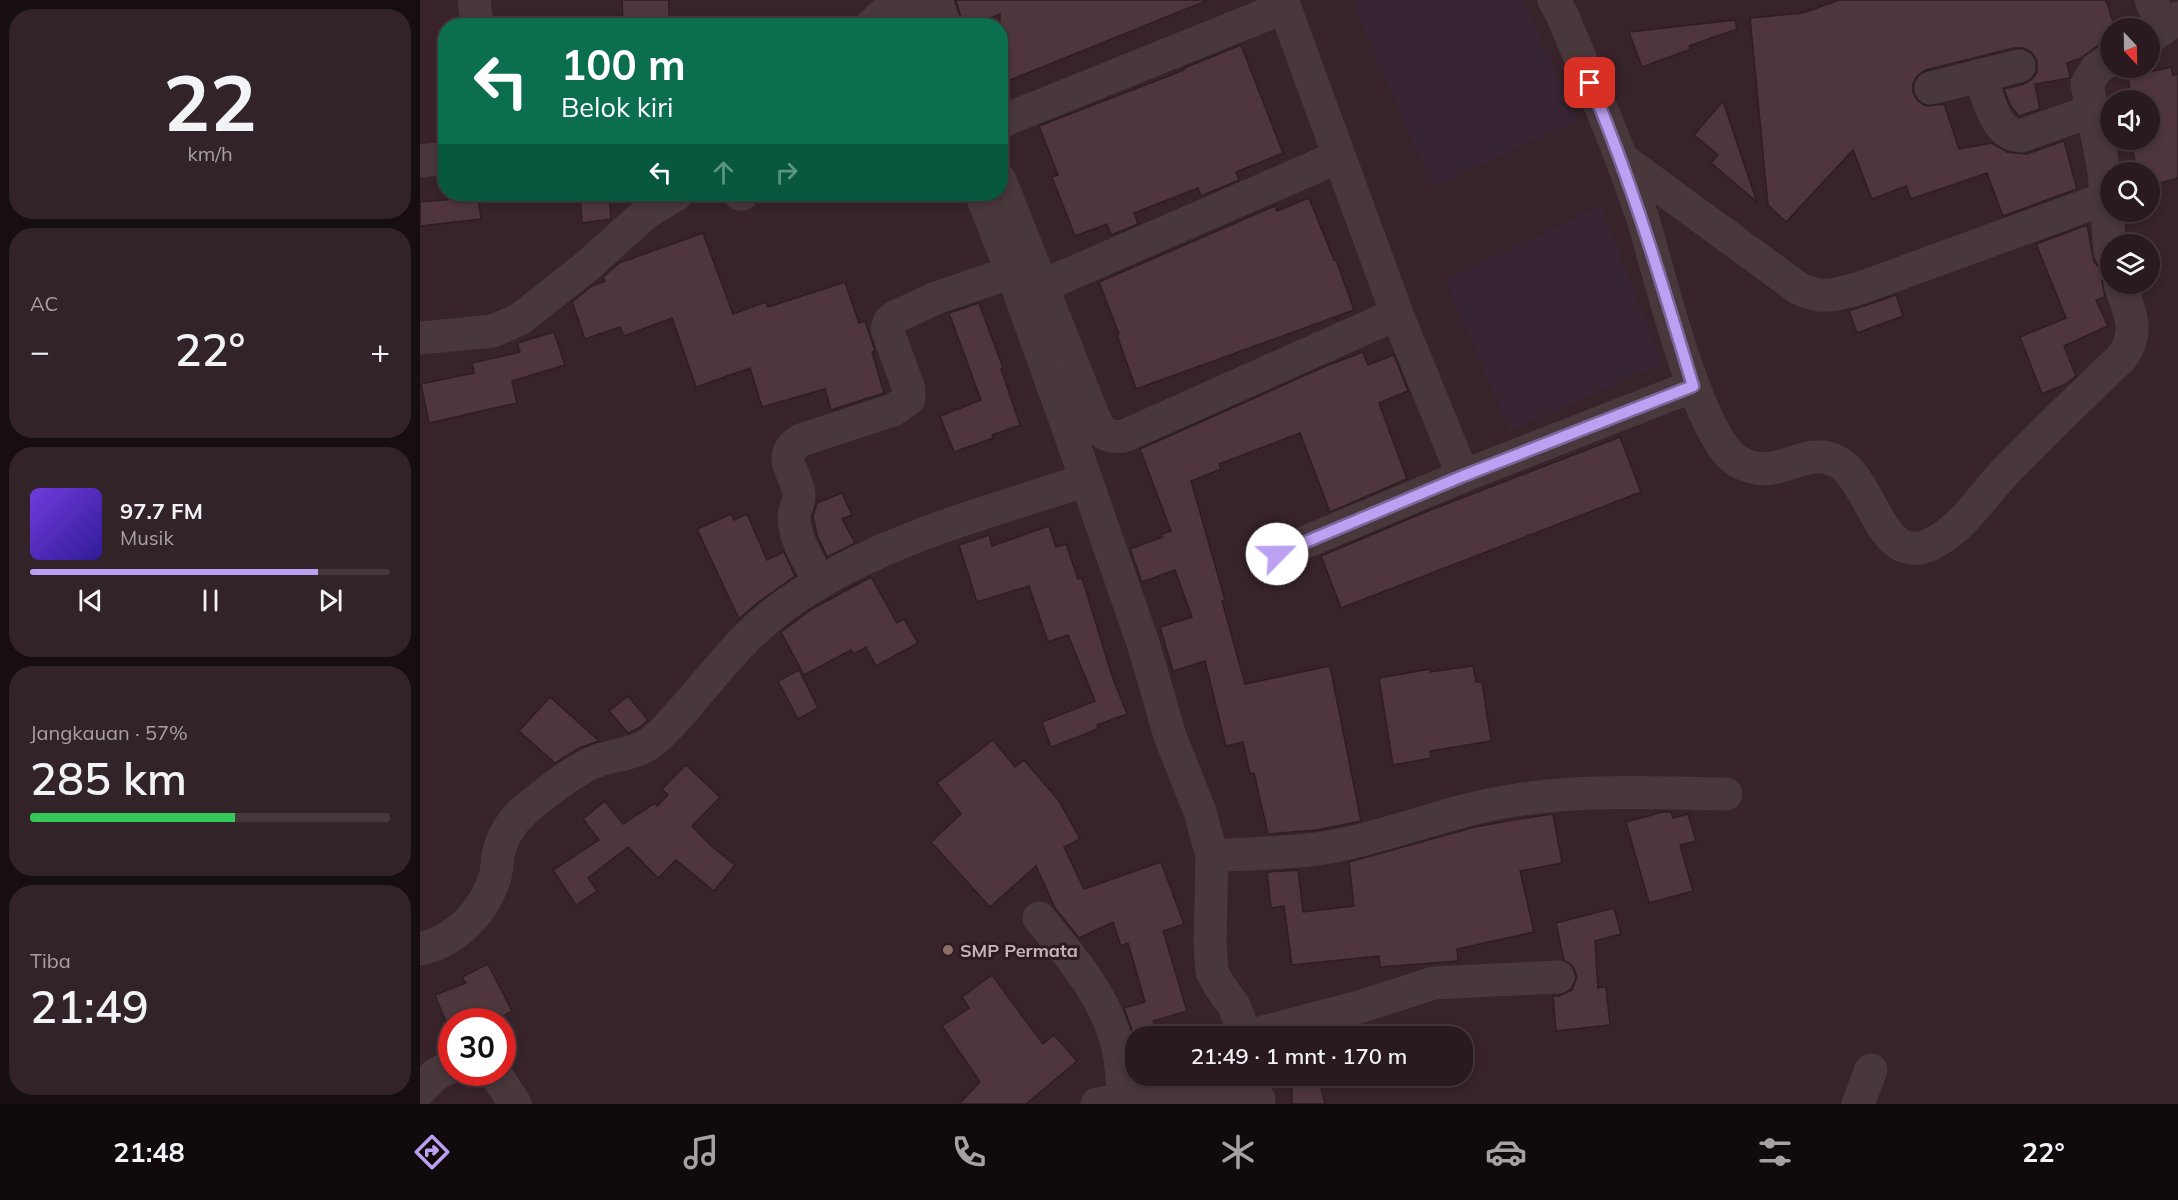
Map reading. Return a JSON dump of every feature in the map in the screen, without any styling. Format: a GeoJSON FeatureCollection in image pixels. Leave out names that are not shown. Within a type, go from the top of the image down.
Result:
{"type":"FeatureCollection","features":[{"type":"Feature","properties":{"kind":"street"},"geometry":{"type":"LineString","coordinates":[[474,0],[476,18]]}},
{"type":"Feature","properties":{"kind":"street"},"geometry":{"type":"LineString","coordinates":[[879,18],[898,0]]}},
{"type":"Feature","properties":{"kind":"street"},"geometry":{"type":"LineString","coordinates":[[907,0],[914,18]]}},
{"type":"Feature","properties":{"kind":"street"},"geometry":{"type":"LineString","coordinates":[[936,0],[942,18]]}},
{"type":"Feature","properties":{"kind":"street"},"geometry":{"type":"LineString","coordinates":[[1554,0],[1622,159],[1643,220],[1693,386],[1717,438],[1729,455],[1738,461],[1749,466],[1771,469],[1816,456],[1835,460],[1849,473],[1897,543],[1922,548],[1939,540],[1954,528],[2019,457],[2122,357],[2129,347],[2133,330],[2124,294]]}},
{"type":"Feature","properties":{"kind":"street"},"geometry":{"type":"LineString","coordinates":[[1008,119],[1283,3],[1397,314],[1463,476]]}},
{"type":"Feature","properties":{"kind":"street"},"geometry":{"type":"LineString","coordinates":[[1930,88],[2019,66]]}},
{"type":"Feature","properties":{"kind":"street"},"geometry":{"type":"LineString","coordinates":[[2100,66],[2087,84],[2100,162]]}},
{"type":"Feature","properties":{"kind":"street"},"geometry":{"type":"LineString","coordinates":[[1980,75],[1999,123],[2004,131],[2012,136],[2021,136],[2091,111]]}},
{"type":"Feature","properties":{"kind":"street"},"geometry":{"type":"LineString","coordinates":[[1042,286],[1338,157]]}},
{"type":"Feature","properties":{"kind":"street"},"geometry":{"type":"LineString","coordinates":[[420,161],[438,159]]}},
{"type":"Feature","properties":{"kind":"street"},"geometry":{"type":"LineString","coordinates":[[1622,159],[1798,288],[1817,296],[1830,296],[1860,288],[2100,201]]}},
{"type":"Feature","properties":{"kind":"street"},"geometry":{"type":"LineString","coordinates":[[1008,200],[1094,418],[1101,432],[1111,437],[1124,436],[1397,314]]}},
{"type":"Feature","properties":{"kind":"street"},"geometry":{"type":"LineString","coordinates":[[984,201],[1012,272],[1086,480],[1144,646],[1170,736],[1200,812],[1212,856],[1210,944],[1212,972],[1234,1006],[1243,1026]]}},
{"type":"Feature","properties":{"kind":"street"},"geometry":{"type":"LineString","coordinates":[[420,338],[493,332],[520,319],[586,267],[641,203]]}},
{"type":"Feature","properties":{"kind":"street"},"geometry":{"type":"LineString","coordinates":[[820,582],[796,530],[794,513],[799,495],[789,467],[788,459],[792,448],[801,440],[893,410],[909,399],[909,389],[887,329],[895,317],[936,298],[1012,272]]}},
{"type":"Feature","properties":{"kind":"street"},"geometry":{"type":"LineString","coordinates":[[1277,554],[1463,476],[1693,386]]}},
{"type":"Feature","properties":{"kind":"street"},"geometry":{"type":"LineString","coordinates":[[420,949],[454,936],[467,923],[489,892],[504,836],[525,809],[585,766],[648,745],[749,635],[797,596],[820,582],[922,536],[1086,480]]}},
{"type":"Feature","properties":{"kind":"street"},"geometry":{"type":"LineString","coordinates":[[1212,856],[1334,846],[1470,809],[1550,795],[1592,792],[1725,794]]}},
{"type":"Feature","properties":{"kind":"street"},"geometry":{"type":"LineString","coordinates":[[1039,918],[1091,984],[1105,1010],[1117,1044],[1111,1102],[1258,1093]]}},
{"type":"Feature","properties":{"kind":"street"},"geometry":{"type":"LineString","coordinates":[[1286,1026],[1359,1007],[1434,983],[1558,977]]}},
{"type":"Feature","properties":{"kind":"street"},"geometry":{"type":"LineString","coordinates":[[1858,1104],[1871,1070]]}},
{"type":"Feature","properties":{"kind":"street"},"geometry":{"type":"LineString","coordinates":[[420,1090],[438,1073]]}},
{"type":"Feature","properties":{"kind":"street"},"geometry":{"type":"LineString","coordinates":[[503,1086],[515,1104]]}},
{"type":"Feature","properties":{"kind":"shaded area"},"geometry":{"type":"Polygon","coordinates":[[[1351,0],[1524,0],[1578,120],[1433,187],[1351,0]]]}},
{"type":"Feature","properties":{"kind":"shaded area"},"geometry":{"type":"Polygon","coordinates":[[[1601,205],[1663,364],[1510,431],[1445,280],[1601,205]]]}},
{"type":"Feature","properties":{"kind":"building"},"geometry":{"type":"Polygon","coordinates":[[[622,0],[669,0],[669,18],[623,18],[622,0]]]}},
{"type":"Feature","properties":{"kind":"building"},"geometry":{"type":"Polygon","coordinates":[[[956,0],[1206,0],[1008,81],[1008,18],[1000,18],[1000,14],[990,18],[961,18],[956,0]]]}},
{"type":"Feature","properties":{"kind":"building"},"geometry":{"type":"Polygon","coordinates":[[[1839,0],[2106,0],[2112,18],[2100,18],[2100,44],[2081,58],[2067,63],[2070,78],[2035,84],[2040,109],[2019,116],[2010,105],[2004,89],[2024,84],[2037,72],[2037,61],[2032,53],[2024,48],[2014,48],[1926,70],[1918,75],[1913,83],[1913,93],[1918,101],[1926,106],[1944,104],[1959,149],[1992,143],[2007,152],[2027,154],[2064,141],[2077,189],[2003,216],[1987,173],[1911,199],[1906,186],[1872,199],[1853,150],[1786,222],[1768,205],[1750,18],[1803,13],[1839,0]]]}},
{"type":"Feature","properties":{"kind":"building"},"geometry":{"type":"Polygon","coordinates":[[[1735,20],[1737,29],[1689,46],[1691,49],[1642,67],[1629,32],[1735,20]]]}},
{"type":"Feature","properties":{"kind":"building"},"geometry":{"type":"Polygon","coordinates":[[[1241,45],[1283,153],[1236,172],[1239,180],[1201,196],[1198,188],[1134,213],[1138,224],[1111,235],[1107,224],[1075,236],[1052,177],[1058,175],[1039,126],[1184,70],[1184,68],[1241,45]]]}},
{"type":"Feature","properties":{"kind":"building"},"geometry":{"type":"Polygon","coordinates":[[[2171,67],[2173,75],[2178,74],[2178,178],[2160,183],[2160,162],[2135,162],[2132,150],[2160,150],[2160,90],[2130,90],[2128,78],[2160,78],[2160,70],[2171,67]]]}},
{"type":"Feature","properties":{"kind":"building"},"geometry":{"type":"Polygon","coordinates":[[[1723,101],[1757,202],[1711,163],[1718,155],[1694,135],[1723,101]]]}},
{"type":"Feature","properties":{"kind":"building"},"geometry":{"type":"Polygon","coordinates":[[[1309,198],[1334,260],[1336,260],[1354,310],[1136,389],[1117,335],[1119,334],[1099,282],[1275,206],[1277,211],[1309,198]]]}},
{"type":"Feature","properties":{"kind":"building"},"geometry":{"type":"Polygon","coordinates":[[[479,201],[481,219],[420,226],[420,202],[479,201]]]}},
{"type":"Feature","properties":{"kind":"building"},"geometry":{"type":"Polygon","coordinates":[[[580,201],[610,201],[611,219],[582,223],[580,201]]]}},
{"type":"Feature","properties":{"kind":"building"},"geometry":{"type":"Polygon","coordinates":[[[2087,225],[2094,262],[2100,269],[2100,294],[2104,294],[2105,297],[2096,300],[2108,326],[2064,346],[2076,376],[2066,384],[2042,394],[2020,337],[2066,318],[2036,244],[2087,225]]]}},
{"type":"Feature","properties":{"kind":"building"},"geometry":{"type":"Polygon","coordinates":[[[703,233],[733,314],[766,302],[768,307],[845,282],[859,323],[865,321],[875,351],[872,352],[884,393],[831,410],[825,389],[762,407],[750,368],[696,387],[672,318],[624,336],[620,327],[585,339],[572,302],[592,286],[605,281],[603,277],[619,263],[703,233]]]}},
{"type":"Feature","properties":{"kind":"building"},"geometry":{"type":"Polygon","coordinates":[[[1896,295],[1903,316],[1857,333],[1849,311],[1896,295]]]}},
{"type":"Feature","properties":{"kind":"building"},"geometry":{"type":"Polygon","coordinates":[[[979,303],[1003,368],[1001,369],[1020,425],[992,435],[993,438],[954,452],[940,416],[981,400],[949,313],[979,303]]]}},
{"type":"Feature","properties":{"kind":"building"},"geometry":{"type":"Polygon","coordinates":[[[554,332],[565,365],[512,381],[517,403],[429,423],[421,384],[474,373],[472,363],[520,352],[517,343],[554,332]]]}},
{"type":"Feature","properties":{"kind":"building"},"geometry":{"type":"Polygon","coordinates":[[[1363,352],[1368,365],[1394,355],[1408,391],[1379,403],[1407,479],[1330,512],[1300,433],[1219,464],[1221,469],[1191,481],[1225,600],[1222,601],[1245,684],[1330,666],[1361,821],[1317,830],[1268,834],[1254,773],[1250,774],[1243,742],[1226,746],[1205,661],[1173,671],[1160,627],[1192,617],[1175,570],[1142,582],[1130,549],[1163,537],[1162,534],[1171,531],[1140,449],[1326,366],[1363,352]]]}},
{"type":"Feature","properties":{"kind":"building"},"geometry":{"type":"Polygon","coordinates":[[[1620,437],[1641,492],[1341,608],[1321,556],[1423,513],[1620,437]]]}},
{"type":"Feature","properties":{"kind":"building"},"geometry":{"type":"Polygon","coordinates":[[[842,493],[852,515],[842,519],[855,543],[827,557],[817,535],[813,516],[817,503],[842,493]]]}},
{"type":"Feature","properties":{"kind":"building"},"geometry":{"type":"Polygon","coordinates":[[[731,514],[734,520],[747,514],[767,560],[784,552],[795,576],[739,619],[697,529],[731,514]]]}},
{"type":"Feature","properties":{"kind":"building"},"geometry":{"type":"Polygon","coordinates":[[[1049,526],[1056,547],[1066,544],[1078,579],[1082,578],[1112,676],[1127,714],[1097,725],[1098,729],[1051,747],[1042,722],[1095,701],[1068,635],[1048,642],[1029,586],[977,602],[959,545],[989,535],[992,546],[1049,526]]]}},
{"type":"Feature","properties":{"kind":"building"},"geometry":{"type":"Polygon","coordinates":[[[871,577],[897,623],[904,619],[918,643],[876,666],[866,647],[854,654],[851,650],[804,675],[781,632],[812,609],[871,577]]]}},
{"type":"Feature","properties":{"kind":"building"},"geometry":{"type":"Polygon","coordinates":[[[1473,666],[1476,682],[1482,682],[1491,741],[1430,751],[1431,758],[1393,765],[1379,678],[1430,669],[1430,672],[1473,666]]]}},
{"type":"Feature","properties":{"kind":"building"},"geometry":{"type":"Polygon","coordinates":[[[799,670],[818,708],[798,719],[778,681],[799,670]]]}},
{"type":"Feature","properties":{"kind":"building"},"geometry":{"type":"Polygon","coordinates":[[[628,696],[648,720],[639,728],[628,733],[609,711],[628,696]]]}},
{"type":"Feature","properties":{"kind":"building"},"geometry":{"type":"Polygon","coordinates":[[[550,697],[599,741],[579,748],[555,763],[519,731],[550,697]]]}},
{"type":"Feature","properties":{"kind":"building"},"geometry":{"type":"Polygon","coordinates":[[[993,740],[1015,767],[1024,760],[1059,801],[1080,839],[1064,847],[1084,889],[1161,862],[1184,924],[1163,931],[1187,1011],[1153,1021],[1155,1026],[1131,1026],[1124,1008],[1145,1002],[1128,943],[1121,946],[1113,922],[1079,938],[1055,908],[1036,866],[990,907],[931,842],[961,814],[937,783],[993,740]]]}},
{"type":"Feature","properties":{"kind":"building"},"geometry":{"type":"Polygon","coordinates":[[[686,765],[720,797],[692,826],[711,846],[735,865],[714,891],[676,860],[658,878],[628,847],[588,878],[597,891],[576,905],[553,870],[599,840],[583,819],[605,801],[623,824],[655,803],[657,806],[668,795],[662,789],[686,765]]]}},
{"type":"Feature","properties":{"kind":"building"},"geometry":{"type":"Polygon","coordinates":[[[1671,812],[1673,818],[1688,814],[1696,841],[1680,845],[1693,891],[1649,903],[1626,822],[1671,812]]]}},
{"type":"Feature","properties":{"kind":"building"},"geometry":{"type":"Polygon","coordinates":[[[1553,814],[1562,863],[1520,871],[1534,932],[1457,949],[1458,961],[1380,967],[1379,956],[1292,965],[1284,906],[1271,908],[1267,872],[1298,870],[1303,912],[1354,906],[1349,862],[1475,827],[1553,814]]]}},
{"type":"Feature","properties":{"kind":"building"},"geometry":{"type":"Polygon","coordinates":[[[1614,908],[1621,934],[1595,941],[1598,988],[1606,987],[1610,1025],[1556,1031],[1553,996],[1559,996],[1572,990],[1577,977],[1573,966],[1564,960],[1556,923],[1614,908]]]}},
{"type":"Feature","properties":{"kind":"building"},"geometry":{"type":"Polygon","coordinates":[[[488,964],[510,1008],[440,1008],[435,995],[466,983],[462,977],[488,964]]]}},
{"type":"Feature","properties":{"kind":"building"},"geometry":{"type":"Polygon","coordinates":[[[992,975],[1043,1044],[1054,1035],[1077,1061],[1026,1104],[959,1104],[980,1082],[942,1026],[969,1008],[962,997],[992,975]]]}},
{"type":"Feature","properties":{"kind":"building"},"geometry":{"type":"Polygon","coordinates":[[[1292,1086],[1320,1086],[1325,1104],[1292,1104],[1292,1086]]]}},
{"type":"Feature","properties":{"kind":"place","name":"SMP Permata"},"geometry":{"type":"Point","coordinates":[948,950]}},
{"type":"Feature","properties":{"kind":"route"},"geometry":{"type":"LineString","coordinates":[[1277,554],[1463,476],[1693,386],[1643,220],[1622,159],[1590,83]]}}]}
